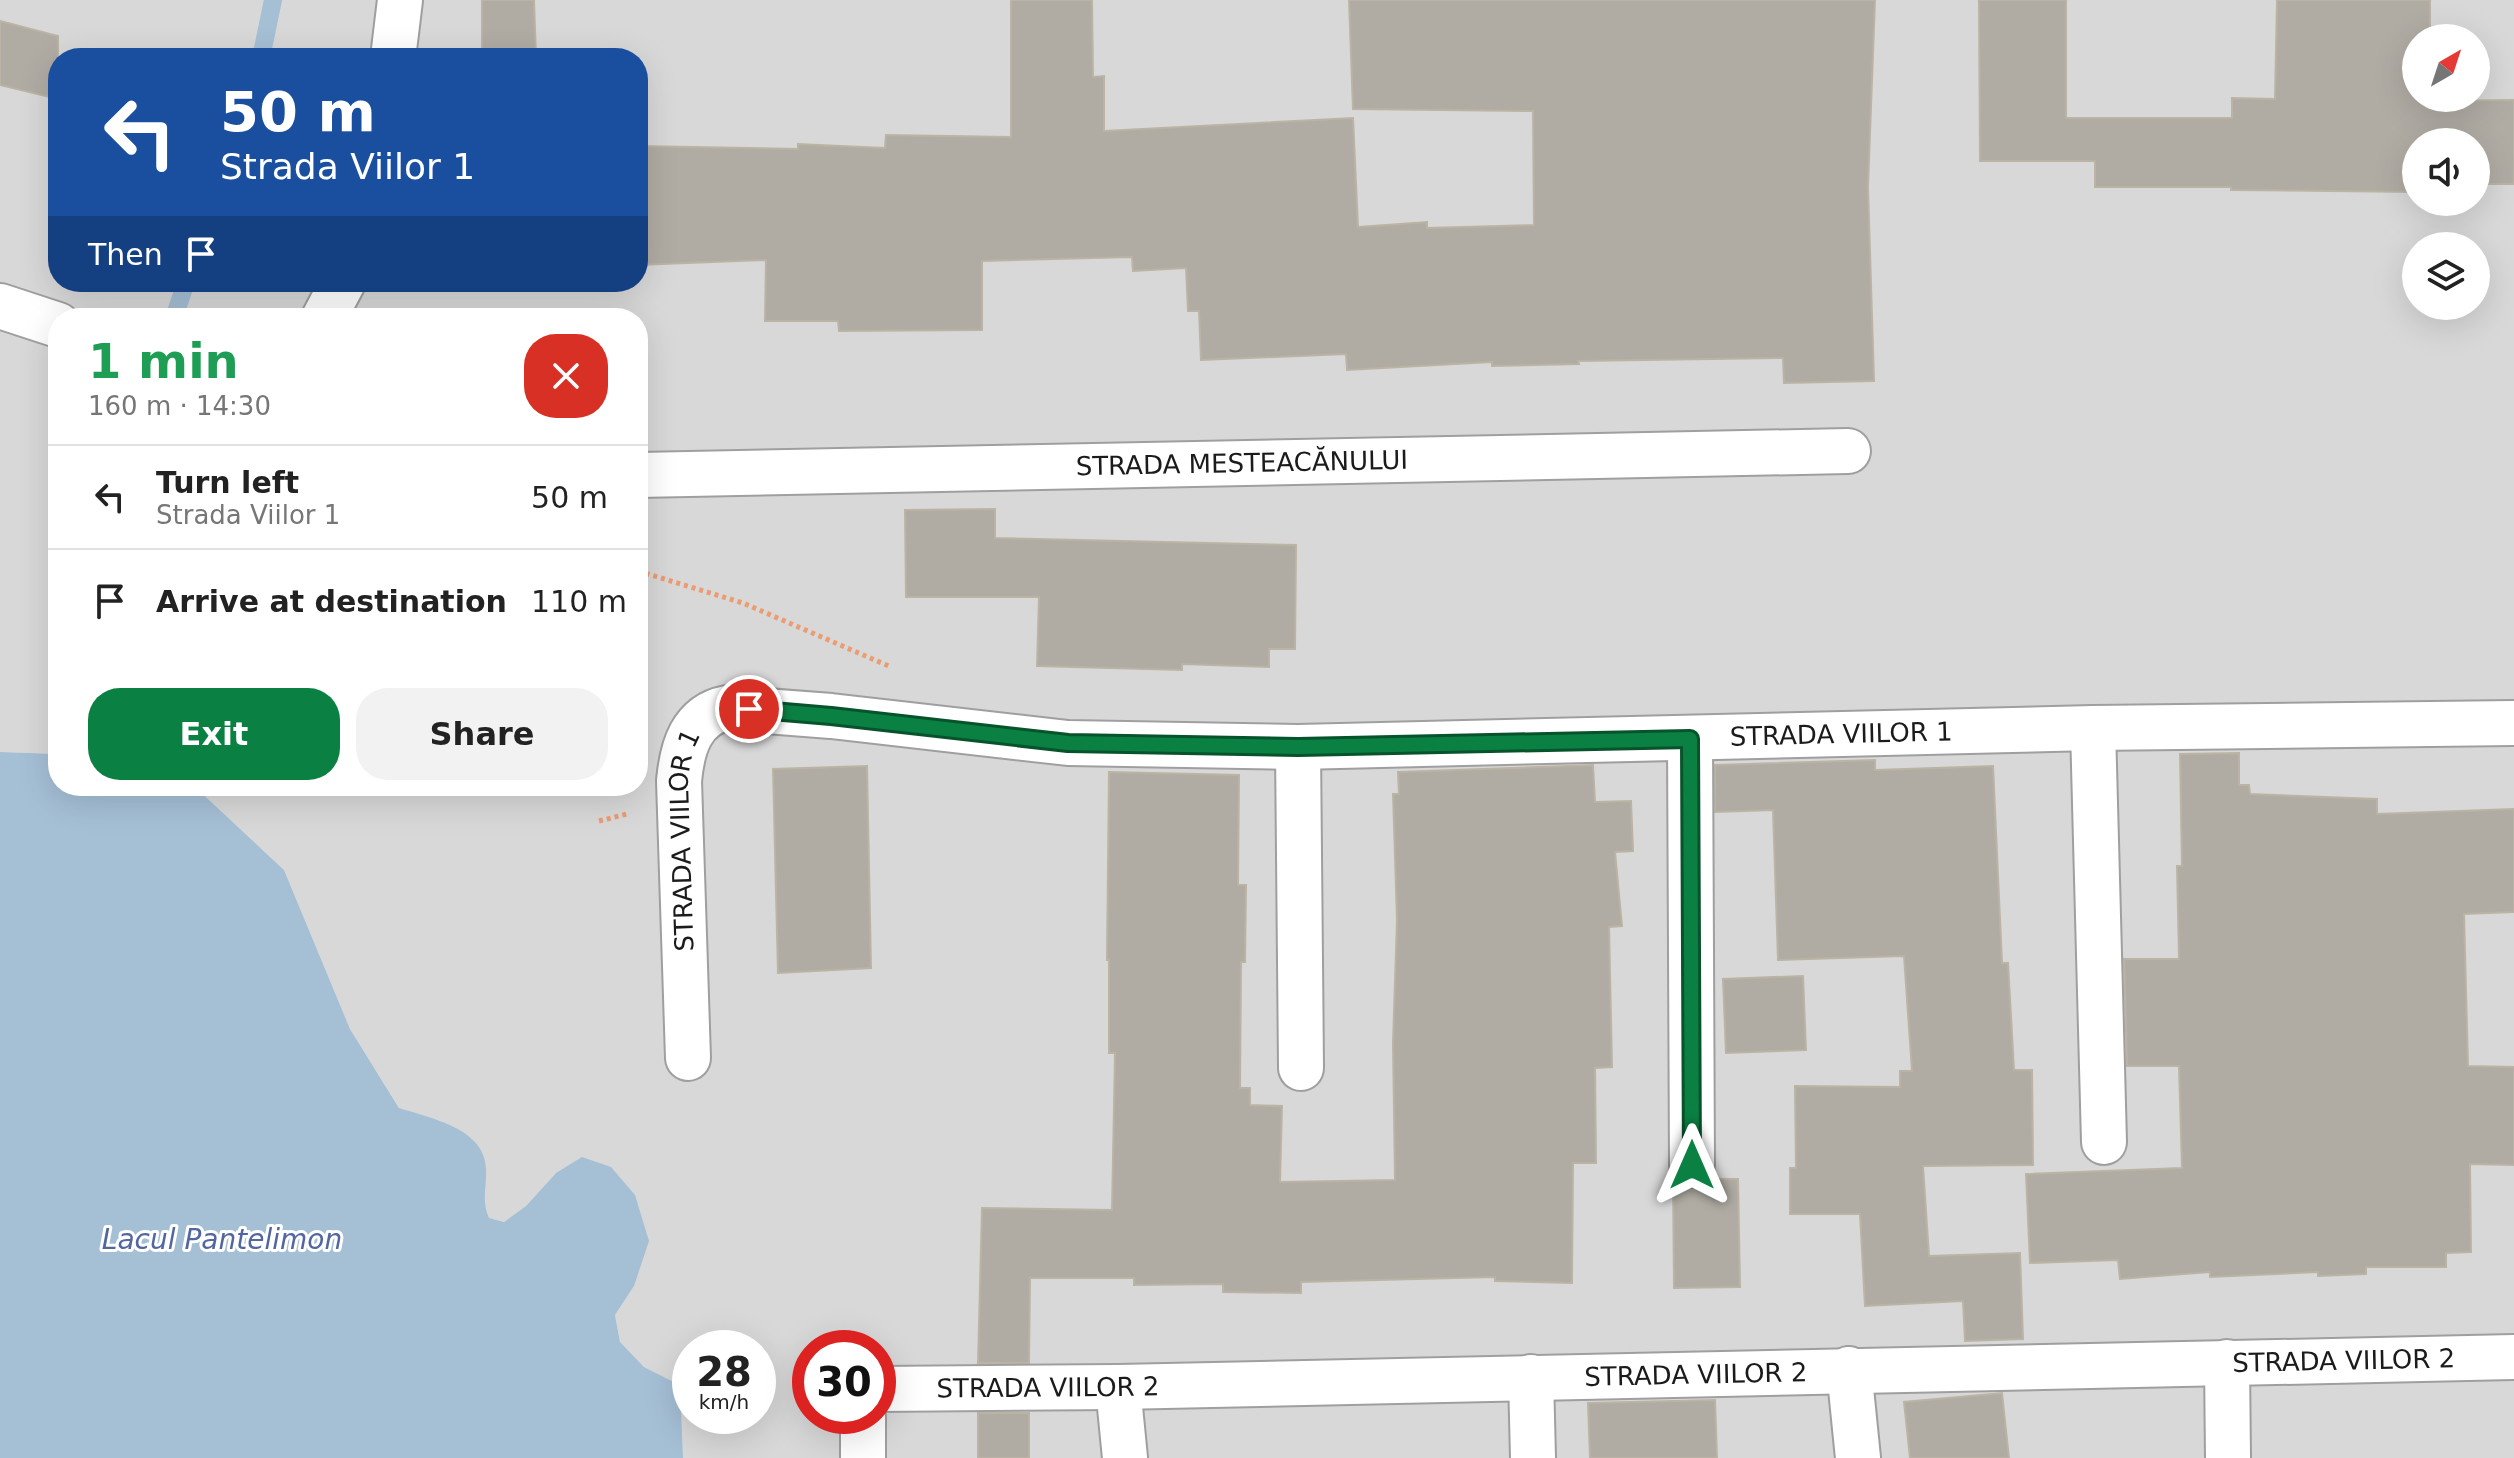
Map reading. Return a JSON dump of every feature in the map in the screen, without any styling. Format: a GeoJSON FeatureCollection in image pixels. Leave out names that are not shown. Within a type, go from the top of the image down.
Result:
{"type":"FeatureCollection","features":[{"type":"Feature","properties":{"kind":"street"},"geometry":{"type":"LineString","coordinates":[[394,48],[400,0]]}},
{"type":"Feature","properties":{"kind":"street"},"geometry":{"type":"LineString","coordinates":[[0,306],[48,322]]}},
{"type":"Feature","properties":{"kind":"street","name":"STRADA MESTEACĂNULUI"},"geometry":{"type":"LineString","coordinates":[[648,475],[1848,451]]}},
{"type":"Feature","properties":{"kind":"street","name":"STRADA VIILOR 1"},"geometry":{"type":"LineString","coordinates":[[688,1058],[679,781],[681,758],[696,723],[714,711],[727,708],[1068,743],[1298,747],[2093,728],[2514,723]]}},
{"type":"Feature","properties":{"kind":"street"},"geometry":{"type":"LineString","coordinates":[[2093,728],[2104,1142]]}},
{"type":"Feature","properties":{"kind":"street"},"geometry":{"type":"LineString","coordinates":[[1690,739],[1692,1165]]}},
{"type":"Feature","properties":{"kind":"street"},"geometry":{"type":"LineString","coordinates":[[1298,747],[1301,1068]]}},
{"type":"Feature","properties":{"kind":"street","name":"STRADA VIILOR 2"},"geometry":{"type":"LineString","coordinates":[[896,1389],[1118,1387],[2514,1357]]}},
{"type":"Feature","properties":{"kind":"street"},"geometry":{"type":"LineString","coordinates":[[2227,1362],[2228,1458]]}},
{"type":"Feature","properties":{"kind":"street"},"geometry":{"type":"LineString","coordinates":[[1849,1369],[1858,1458]]}},
{"type":"Feature","properties":{"kind":"street"},"geometry":{"type":"LineString","coordinates":[[1531,1377],[1533,1458]]}},
{"type":"Feature","properties":{"kind":"street"},"geometry":{"type":"LineString","coordinates":[[1118,1387],[1125,1458]]}},
{"type":"Feature","properties":{"kind":"street"},"geometry":{"type":"LineString","coordinates":[[863,1434],[863,1458]]}},
{"type":"Feature","properties":{"kind":"path"},"geometry":{"type":"LineString","coordinates":[[648,574],[743,603]]}},
{"type":"Feature","properties":{"kind":"shaded area"},"geometry":{"type":"Polygon","coordinates":[[[0,0],[2514,0],[2514,1458],[683,1458],[682,1434],[776,1434],[776,1330],[672,1330],[672,1381],[644,1367],[620,1342],[615,1315],[634,1286],[556,1173],[526,1206],[504,1222],[489,1218],[441,1121],[400,1109],[350,1029],[284,870],[205,796],[648,796],[648,308],[48,308],[48,754],[0,752],[0,0]]]}},
{"type":"Feature","properties":{"kind":"water","name":"Lacul Pantelimon"},"geometry":{"type":"Polygon","coordinates":[[[0,752],[48,754],[48,796],[205,796],[284,870],[350,1029],[399,1108],[454,1127],[466,1134],[483,1155],[486,1169],[485,1205],[489,1218],[504,1222],[526,1206],[556,1173],[582,1157],[611,1167],[635,1195],[649,1241],[634,1286],[615,1315],[620,1342],[644,1367],[672,1381],[672,1434],[682,1434],[683,1458],[0,1458],[0,752]]]}},
{"type":"Feature","properties":{"kind":"building"},"geometry":{"type":"Polygon","coordinates":[[[482,0],[534,0],[536,48],[482,48],[482,0]]]}},
{"type":"Feature","properties":{"kind":"building"},"geometry":{"type":"Polygon","coordinates":[[[1011,0],[1092,0],[1093,77],[1104,76],[1104,131],[1353,118],[1358,227],[1427,222],[1427,228],[1534,225],[1533,111],[1353,109],[1349,0],[1875,0],[1868,187],[1874,381],[1784,383],[1783,358],[1578,361],[1579,364],[1492,366],[1492,362],[1347,370],[1346,354],[1201,360],[1199,311],[1188,311],[1186,268],[1133,271],[1132,257],[982,261],[982,330],[839,331],[838,321],[765,321],[766,260],[648,265],[648,146],[798,149],[798,144],[885,148],[886,135],[1011,137],[1011,0]]]}},
{"type":"Feature","properties":{"kind":"building"},"geometry":{"type":"Polygon","coordinates":[[[1979,0],[2066,0],[2066,118],[2232,118],[2232,98],[2275,99],[2277,0],[2430,0],[2430,24],[2402,24],[2402,112],[2490,112],[2490,100],[2514,100],[2514,184],[2490,184],[2490,128],[2402,128],[2402,192],[2095,187],[2095,161],[1980,161],[1979,0]]]}},
{"type":"Feature","properties":{"kind":"building"},"geometry":{"type":"Polygon","coordinates":[[[0,21],[58,36],[58,48],[48,48],[48,97],[0,85],[0,21]]]}},
{"type":"Feature","properties":{"kind":"building"},"geometry":{"type":"Polygon","coordinates":[[[995,509],[995,538],[1296,545],[1295,649],[1269,649],[1269,667],[1182,664],[1182,670],[1037,666],[1039,597],[906,597],[905,510],[995,509]]]}},
{"type":"Feature","properties":{"kind":"building"},"geometry":{"type":"Polygon","coordinates":[[[2239,753],[2239,785],[2249,785],[2250,794],[2377,799],[2377,814],[2514,809],[2514,912],[2464,914],[2468,1066],[2514,1067],[2514,1165],[2470,1164],[2471,1252],[2446,1253],[2446,1267],[2366,1267],[2366,1274],[2318,1276],[2318,1272],[2210,1277],[2210,1272],[2120,1279],[2118,1260],[2030,1263],[2026,1174],[2182,1168],[2179,1066],[2127,1066],[2124,959],[2179,959],[2177,866],[2182,866],[2180,754],[2239,753]]]}},
{"type":"Feature","properties":{"kind":"building"},"geometry":{"type":"Polygon","coordinates":[[[1875,760],[1875,770],[1993,766],[2002,963],[2008,963],[2014,1070],[2032,1070],[2033,1165],[1923,1166],[1929,1256],[2020,1253],[2023,1339],[1965,1341],[1963,1301],[1865,1306],[1860,1214],[1790,1214],[1790,1168],[1796,1168],[1795,1086],[1900,1087],[1900,1071],[1912,1071],[1904,956],[1778,960],[1773,810],[1715,812],[1715,765],[1875,760]]]}},
{"type":"Feature","properties":{"kind":"building"},"geometry":{"type":"Polygon","coordinates":[[[1593,765],[1595,802],[1631,801],[1633,851],[1615,852],[1622,926],[1609,927],[1612,1067],[1595,1068],[1596,1163],[1573,1163],[1572,1283],[1495,1281],[1495,1277],[1301,1282],[1301,1293],[1223,1292],[1223,1284],[1134,1285],[1134,1278],[1030,1278],[1029,1363],[978,1363],[982,1208],[1112,1210],[1115,1053],[1109,1053],[1107,960],[1109,772],[1239,775],[1238,885],[1246,885],[1245,962],[1241,962],[1240,1088],[1250,1088],[1250,1105],[1282,1106],[1280,1182],[1395,1180],[1393,1043],[1397,920],[1393,794],[1399,794],[1398,772],[1593,765]]]}},
{"type":"Feature","properties":{"kind":"building"},"geometry":{"type":"Polygon","coordinates":[[[867,766],[871,968],[778,973],[773,769],[867,766]]]}},
{"type":"Feature","properties":{"kind":"building"},"geometry":{"type":"Polygon","coordinates":[[[1803,976],[1806,1050],[1726,1053],[1723,979],[1803,976]]]}},
{"type":"Feature","properties":{"kind":"building"},"geometry":{"type":"Polygon","coordinates":[[[1712,1179],[1738,1179],[1740,1287],[1674,1288],[1673,1180],[1680,1187],[1693,1190],[1704,1187],[1712,1179]]]}},
{"type":"Feature","properties":{"kind":"building"},"geometry":{"type":"Polygon","coordinates":[[[2002,1393],[2009,1458],[1910,1458],[1904,1402],[2002,1393]]]}},
{"type":"Feature","properties":{"kind":"building"},"geometry":{"type":"Polygon","coordinates":[[[1715,1400],[1717,1458],[1590,1458],[1588,1403],[1715,1400]]]}},
{"type":"Feature","properties":{"kind":"building"},"geometry":{"type":"Polygon","coordinates":[[[978,1413],[1029,1413],[1029,1458],[978,1458],[978,1413]]]}},
{"type":"Feature","properties":{"kind":"waterway"},"geometry":{"type":"LineString","coordinates":[[263,48],[273,0]]}},
{"type":"Feature","properties":{"kind":"waterway"},"geometry":{"type":"LineString","coordinates":[[177,308],[183,292]]}},
{"type":"Feature","properties":{"kind":"route"},"geometry":{"type":"LineString","coordinates":[[749,709],[1068,743],[1298,747],[1690,739],[1692,1165]]}}]}
